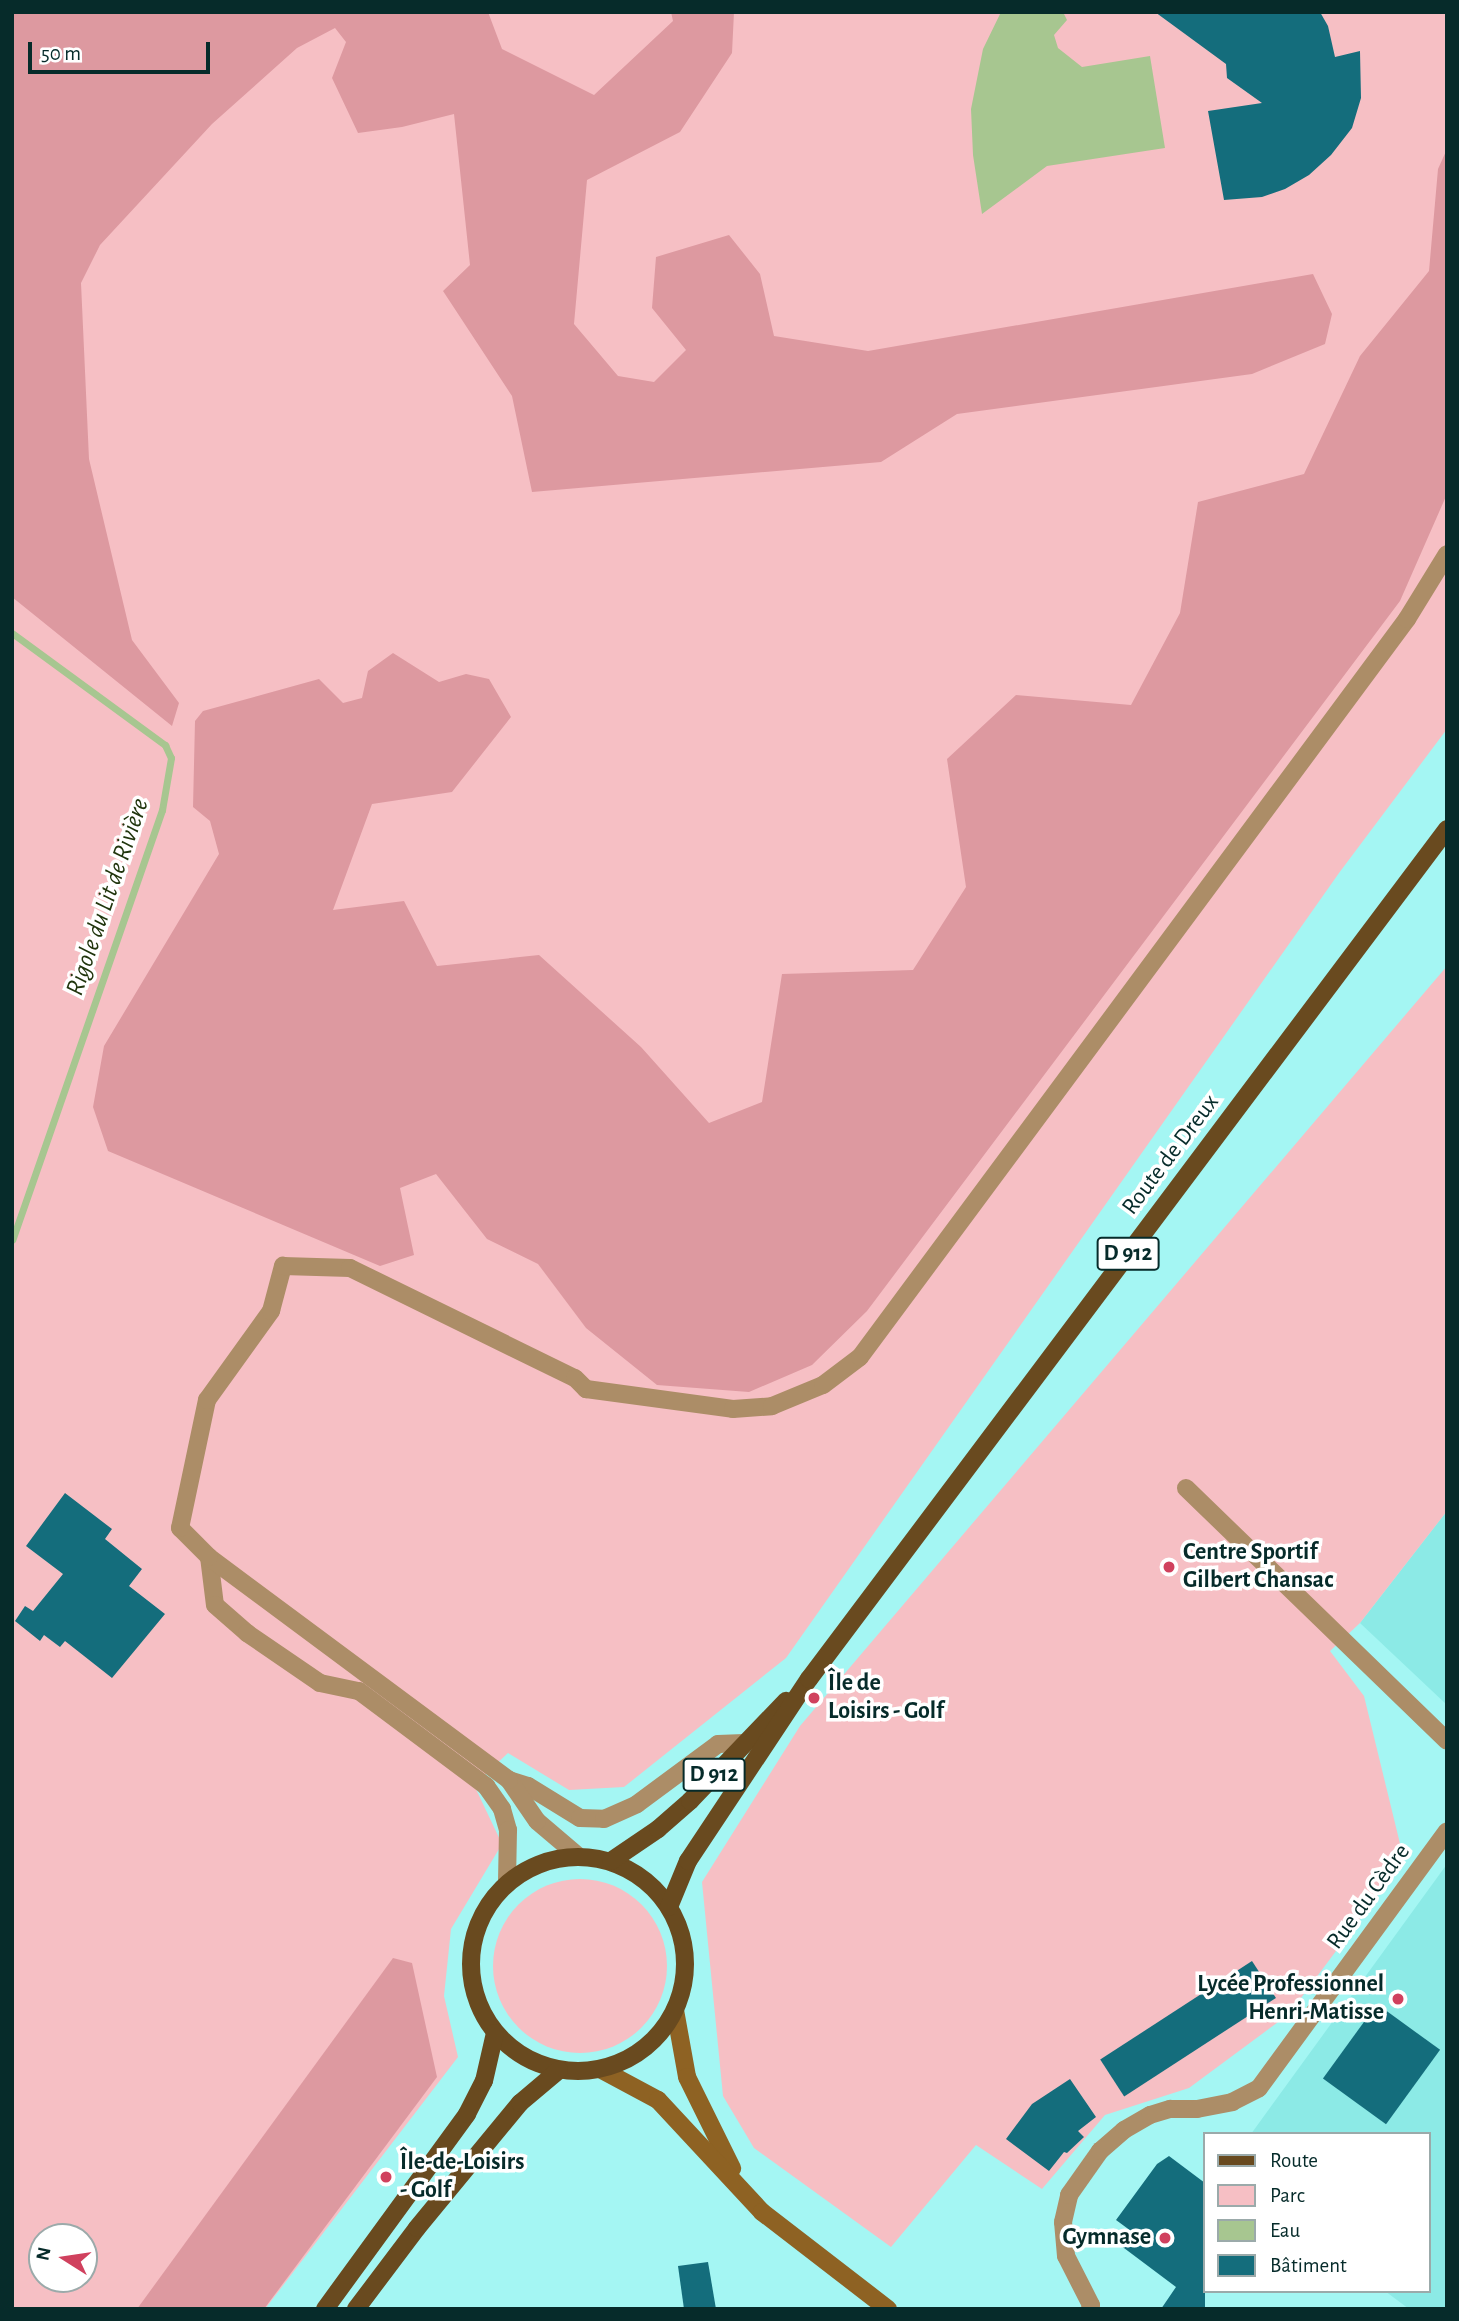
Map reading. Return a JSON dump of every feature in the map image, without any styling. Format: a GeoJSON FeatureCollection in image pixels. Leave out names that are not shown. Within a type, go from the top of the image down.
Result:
{"type":"FeatureCollection","features":[{"type":"Feature","properties":{"kind":"main road","name":"Route de Dreux"},"geometry":{"type":"LineString","coordinates":[[669,1907],[688,1861],[809,1679],[1447,828]]}},
{"type":"Feature","properties":{"kind":"main road","name":"Route de Dreux"},"geometry":{"type":"LineString","coordinates":[[611,1861],[659,1829],[690,1801],[809,1679]]}},
{"type":"Feature","properties":{"kind":"main road"},"geometry":{"type":"LineString","coordinates":[[577,1855],[611,1861],[635,1873],[656,1889],[669,1907],[684,1943],[685,1977],[675,2010],[659,2035],[636,2055],[602,2070],[581,2073],[559,2070],[524,2057],[495,2033],[479,2007],[474,1988],[471,1948],[480,1919],[506,1884],[528,1868],[577,1855]]}},
{"type":"Feature","properties":{"kind":"main road"},"geometry":{"type":"LineString","coordinates":[[675,2010],[687,2077],[744,2190]]}},
{"type":"Feature","properties":{"kind":"main road"},"geometry":{"type":"LineString","coordinates":[[325,2309],[467,2114],[484,2081],[495,2033]]}},
{"type":"Feature","properties":{"kind":"main road"},"geometry":{"type":"LineString","coordinates":[[356,2309],[417,2228],[520,2103],[559,2070]]}},
{"type":"Feature","properties":{"kind":"main road"},"geometry":{"type":"LineString","coordinates":[[602,2070],[658,2100],[762,2212],[888,2309]]}},
{"type":"Feature","properties":{"kind":"street"},"geometry":{"type":"LineString","coordinates":[[577,1855],[537,1821],[509,1780],[209,1556],[180,1528],[196,1463],[207,1400],[271,1311],[284,1266],[350,1268],[575,1378],[586,1389],[733,1409],[772,1406],[823,1385],[860,1357],[1399,629],[1447,554]]}},
{"type":"Feature","properties":{"kind":"street"},"geometry":{"type":"LineString","coordinates":[[1186,1488],[1447,1741]]}},
{"type":"Feature","properties":{"kind":"street"},"geometry":{"type":"LineString","coordinates":[[209,1556],[215,1605],[247,1633],[320,1683],[359,1691],[486,1786],[502,1809],[508,1830],[506,1884]]}},
{"type":"Feature","properties":{"kind":"street"},"geometry":{"type":"LineString","coordinates":[[509,1780],[528,1786],[580,1818],[604,1819],[637,1804],[718,1744],[744,1743]]}},
{"type":"Feature","properties":{"kind":"street","name":"Rue du Cèdre"},"geometry":{"type":"LineString","coordinates":[[1090,2309],[1091,2305],[1066,2256],[1063,2222],[1069,2195],[1100,2151],[1124,2130],[1170,2109],[1232,2102],[1259,2088],[1447,1831]]}},
{"type":"Feature","properties":{"kind":"shaded area"},"geometry":{"type":"Polygon","coordinates":[[[12,12],[488,12],[502,49],[594,95],[673,21],[671,12],[734,12],[732,53],[680,132],[587,180],[574,324],[618,376],[654,382],[686,350],[652,308],[656,257],[729,235],[760,274],[774,336],[868,351],[1313,274],[1332,314],[1325,344],[1252,374],[957,414],[881,462],[532,492],[512,396],[443,291],[470,265],[454,114],[402,127],[358,133],[332,78],[346,42],[335,28],[297,48],[212,124],[100,245],[81,283],[89,459],[132,640],[179,703],[172,726],[12,597],[12,12]]]}},
{"type":"Feature","properties":{"kind":"shaded area"},"geometry":{"type":"Polygon","coordinates":[[[1447,149],[1447,494],[1400,601],[867,1311],[812,1365],[749,1392],[657,1385],[586,1328],[538,1264],[487,1239],[436,1174],[400,1188],[414,1255],[380,1266],[108,1151],[93,1107],[104,1046],[219,854],[210,821],[193,807],[195,721],[203,711],[319,679],[343,703],[362,698],[368,671],[393,653],[439,682],[466,674],[489,679],[511,717],[452,792],[372,804],[333,910],[404,901],[437,966],[539,955],[641,1047],[709,1123],[762,1102],[782,974],[913,970],[966,887],[947,759],[1016,695],[1131,705],[1180,613],[1198,502],[1304,474],[1360,356],[1429,271],[1438,169],[1447,149]]]}},
{"type":"Feature","properties":{"kind":"shaded area"},"geometry":{"type":"Polygon","coordinates":[[[1447,1511],[1447,1705],[1360,1623],[1447,1511]]]}},
{"type":"Feature","properties":{"kind":"shaded area","name":"Lycée Professionnel Henri-Matisse"},"geometry":{"type":"Polygon","coordinates":[[[1447,1864],[1447,2309],[1409,2309],[1388,2293],[1431,2293],[1431,2132],[1252,2132],[1447,1864]]]}},
{"type":"Feature","properties":{"kind":"shaded area"},"geometry":{"type":"Polygon","coordinates":[[[393,1958],[412,1963],[437,2077],[264,2309],[137,2309],[393,1958]]]}},
{"type":"Feature","properties":{"kind":"green space"},"geometry":{"type":"Polygon","coordinates":[[[12,12],[1447,12],[1447,729],[1339,873],[786,1658],[624,1787],[569,1790],[508,1753],[474,1785],[502,1844],[451,1929],[444,1996],[458,2057],[265,2309],[12,2309],[12,12]]]}},
{"type":"Feature","properties":{"kind":"green space","name":"Centre Sportif Gilbert Chansac"},"geometry":{"type":"Polygon","coordinates":[[[1447,966],[1447,1511],[1360,1623],[1330,1651],[1364,1696],[1404,1860],[1289,2014],[1189,2088],[1105,2115],[1042,2189],[976,2145],[891,2247],[754,2148],[723,2096],[702,1882],[800,1726],[1447,966]]]}},
{"type":"Feature","properties":{"kind":"green space"},"geometry":{"type":"Polygon","coordinates":[[[580,1879],[613,1885],[642,1904],[661,1933],[667,1966],[661,1999],[642,2028],[613,2047],[580,2053],[547,2047],[518,2028],[499,1999],[493,1966],[499,1933],[518,1904],[547,1885],[580,1879]]]}},
{"type":"Feature","properties":{"kind":"water"},"geometry":{"type":"Polygon","coordinates":[[[1001,12],[1063,12],[1067,20],[1054,35],[1058,48],[1082,67],[1150,56],[1165,148],[1047,166],[982,214],[973,155],[971,109],[983,49],[1001,12]]]}},
{"type":"Feature","properties":{"kind":"building"},"geometry":{"type":"Polygon","coordinates":[[[1155,12],[1320,12],[1328,26],[1335,57],[1360,51],[1361,98],[1352,128],[1331,155],[1309,175],[1285,189],[1262,197],[1224,200],[1208,111],[1262,103],[1227,78],[1226,64],[1155,12]]]}},
{"type":"Feature","properties":{"kind":"building"},"geometry":{"type":"Polygon","coordinates":[[[65,1493],[112,1529],[105,1539],[142,1569],[129,1586],[165,1614],[112,1678],[65,1641],[60,1647],[44,1635],[40,1641],[15,1621],[25,1606],[33,1611],[63,1574],[26,1546],[65,1493]]]}},
{"type":"Feature","properties":{"kind":"building"},"geometry":{"type":"Polygon","coordinates":[[[1252,1961],[1276,1998],[1124,2096],[1100,2060],[1252,1961]]]}},
{"type":"Feature","properties":{"kind":"building"},"geometry":{"type":"Polygon","coordinates":[[[1377,2004],[1440,2050],[1386,2124],[1323,2078],[1377,2004]]]}},
{"type":"Feature","properties":{"kind":"building"},"geometry":{"type":"Polygon","coordinates":[[[1070,2079],[1096,2117],[1078,2131],[1084,2137],[1067,2153],[1064,2152],[1049,2171],[1006,2139],[1032,2104],[1070,2079]]]}},
{"type":"Feature","properties":{"kind":"building","name":"Gymnase"},"geometry":{"type":"Polygon","coordinates":[[[1169,2156],[1204,2182],[1205,2309],[1161,2309],[1176,2287],[1120,2245],[1131,2231],[1116,2220],[1157,2164],[1169,2156]]]}},
{"type":"Feature","properties":{"kind":"building"},"geometry":{"type":"Polygon","coordinates":[[[708,2262],[716,2309],[684,2309],[678,2266],[708,2262]]]}},
{"type":"Feature","properties":{"kind":"waterway","name":"Rigole du Lit de Rivière"},"geometry":{"type":"LineString","coordinates":[[12,633],[165,745],[171,758],[162,810],[12,1240]]}},
{"type":"Feature","properties":{"kind":"place","name":"Centre Sportif Gilbert Chansac"},"geometry":{"type":"Point","coordinates":[1169,1567]}},
{"type":"Feature","properties":{"kind":"place","name":"Île de Loisirs - Golf"},"geometry":{"type":"Point","coordinates":[814,1698]}},
{"type":"Feature","properties":{"kind":"place","name":"Lycée Professionnel Henri-Matisse"},"geometry":{"type":"Point","coordinates":[1398,1999]}},
{"type":"Feature","properties":{"kind":"place","name":"Île-de-Loisirs - Golf"},"geometry":{"type":"Point","coordinates":[386,2177]}},
{"type":"Feature","properties":{"kind":"place","name":"Gymnase"},"geometry":{"type":"Point","coordinates":[1165,2238]}}]}
